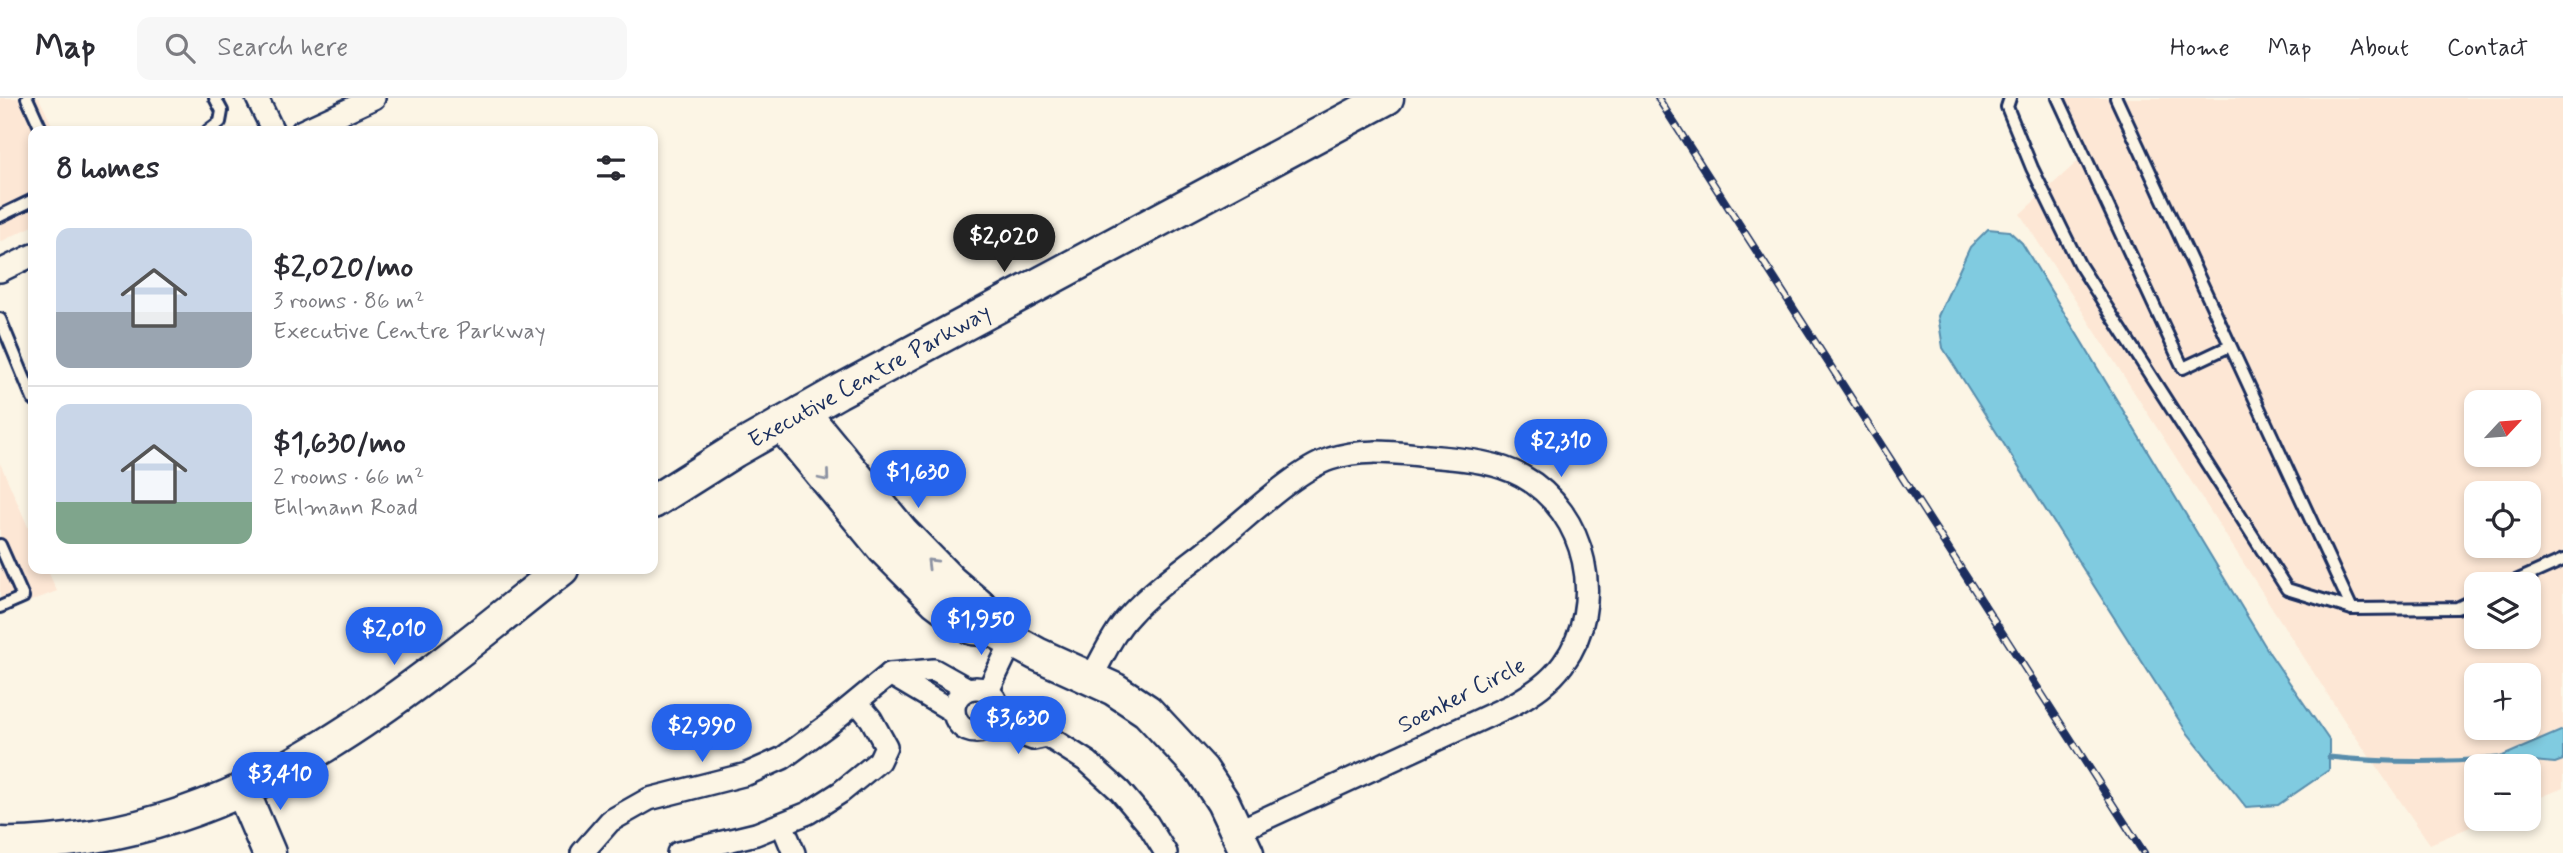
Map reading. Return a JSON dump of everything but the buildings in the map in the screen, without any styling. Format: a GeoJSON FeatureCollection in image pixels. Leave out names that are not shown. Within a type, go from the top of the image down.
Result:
{"type":"FeatureCollection","features":[{"type":"Feature","properties":{"kind":"street"},"geometry":{"type":"LineString","coordinates":[[257,98],[271,126]]}},
{"type":"Feature","properties":{"kind":"street"},"geometry":{"type":"LineString","coordinates":[[313,126],[374,98]]}},
{"type":"Feature","properties":{"kind":"street","name":"Executive Centre Parkway"},"geometry":{"type":"LineString","coordinates":[[658,499],[792,418],[1387,98]]}},
{"type":"Feature","properties":{"kind":"street"},"geometry":{"type":"LineString","coordinates":[[0,271],[28,257]]}},
{"type":"Feature","properties":{"kind":"street"},"geometry":{"type":"LineString","coordinates":[[792,418],[951,582],[983,608],[1003,636],[1114,689],[1147,711],[1202,770],[1243,842]]}},
{"type":"Feature","properties":{"kind":"street","name":"Soenker Circle"},"geometry":{"type":"LineString","coordinates":[[1091,678],[1130,614],[1282,489],[1326,460],[1351,453],[1380,452],[1478,462],[1523,477],[1548,495],[1564,513],[1577,540],[1588,587],[1584,618],[1577,641],[1563,665],[1543,686],[1514,704],[1243,842]]}},
{"type":"Feature","properties":{"kind":"street"},"geometry":{"type":"LineString","coordinates":[[0,844],[59,842],[131,830],[200,810],[243,792],[304,760],[349,732],[556,574]]}},
{"type":"Feature","properties":{"kind":"street"},"geometry":{"type":"LineString","coordinates":[[890,674],[967,698],[997,702],[996,717],[981,732],[973,732],[960,725],[967,698],[1003,636]]}},
{"type":"Feature","properties":{"kind":"street"},"geometry":{"type":"LineString","coordinates":[[582,853],[610,821],[649,799],[747,774],[783,758],[890,674],[934,670],[967,698]]}},
{"type":"Feature","properties":{"kind":"street"},"geometry":{"type":"LineString","coordinates":[[678,853],[730,846],[808,813],[841,792],[879,761],[887,746],[857,702]]}},
{"type":"Feature","properties":{"kind":"street"},"geometry":{"type":"LineString","coordinates":[[996,717],[1036,725],[1047,736],[1088,762],[1121,791],[1148,824],[1166,853]]}},
{"type":"Feature","properties":{"kind":"street"},"geometry":{"type":"LineString","coordinates":[[243,792],[269,853]]}},
{"type":"Feature","properties":{"kind":"street"},"geometry":{"type":"LineString","coordinates":[[782,824],[794,853]]}},
{"type":"Feature","properties":{"kind":"lane"},"geometry":{"type":"LineString","coordinates":[[27,98],[40,126]]}},
{"type":"Feature","properties":{"kind":"lane"},"geometry":{"type":"LineString","coordinates":[[215,98],[222,111],[220,122],[215,126]]}},
{"type":"Feature","properties":{"kind":"lane"},"geometry":{"type":"LineString","coordinates":[[2010,98],[2007,107],[2022,144],[2079,264],[2287,589],[2351,609],[2457,608],[2464,605]]}},
{"type":"Feature","properties":{"kind":"lane"},"geometry":{"type":"LineString","coordinates":[[2058,98],[2183,368],[2230,346]]}},
{"type":"Feature","properties":{"kind":"lane"},"geometry":{"type":"LineString","coordinates":[[2116,98],[2351,609]]}},
{"type":"Feature","properties":{"kind":"lane"},"geometry":{"type":"LineString","coordinates":[[0,216],[28,202]]}},
{"type":"Feature","properties":{"kind":"lane"},"geometry":{"type":"LineString","coordinates":[[0,319],[28,387]]}},
{"type":"Feature","properties":{"kind":"lane"},"geometry":{"type":"LineString","coordinates":[[0,544],[23,597],[0,607]]}},
{"type":"Feature","properties":{"kind":"lane"},"geometry":{"type":"LineString","coordinates":[[2536,572],[2563,560]]}},
{"type":"Feature","properties":{"kind":"shaded area"},"geometry":{"type":"Polygon","coordinates":[[[0,98],[39,98],[53,126],[28,126],[28,228],[0,242],[0,98]]]}},
{"type":"Feature","properties":{"kind":"shaded area"},"geometry":{"type":"Polygon","coordinates":[[[2063,98],[2563,98],[2563,788],[2541,797],[2541,754],[2464,754],[2464,830],[2430,844],[2344,720],[2020,214],[2087,153],[2063,98]]]}},
{"type":"Feature","properties":{"kind":"shaded area"},"geometry":{"type":"Polygon","coordinates":[[[0,463],[28,527],[28,574],[49,574],[57,591],[0,613],[0,463]]]}},
{"type":"Feature","properties":{"kind":"water"},"geometry":{"type":"Polygon","coordinates":[[[1988,229],[2009,231],[2022,243],[2270,654],[2329,740],[2329,770],[2278,805],[2246,807],[2186,731],[1943,348],[1938,316],[1970,247],[1988,229]]]}},
{"type":"Feature","properties":{"kind":"water"},"geometry":{"type":"Polygon","coordinates":[[[2563,730],[2563,760],[2555,763],[2541,762],[2541,754],[2507,754],[2541,740],[2563,730]]]}},
{"type":"Feature","properties":{"kind":"waterway"},"geometry":{"type":"LineString","coordinates":[[2329,757],[2414,762],[2464,760]]}},
{"type":"Feature","properties":{"kind":"railway"},"geometry":{"type":"LineString","coordinates":[[1658,98],[2144,853]]}}]}
